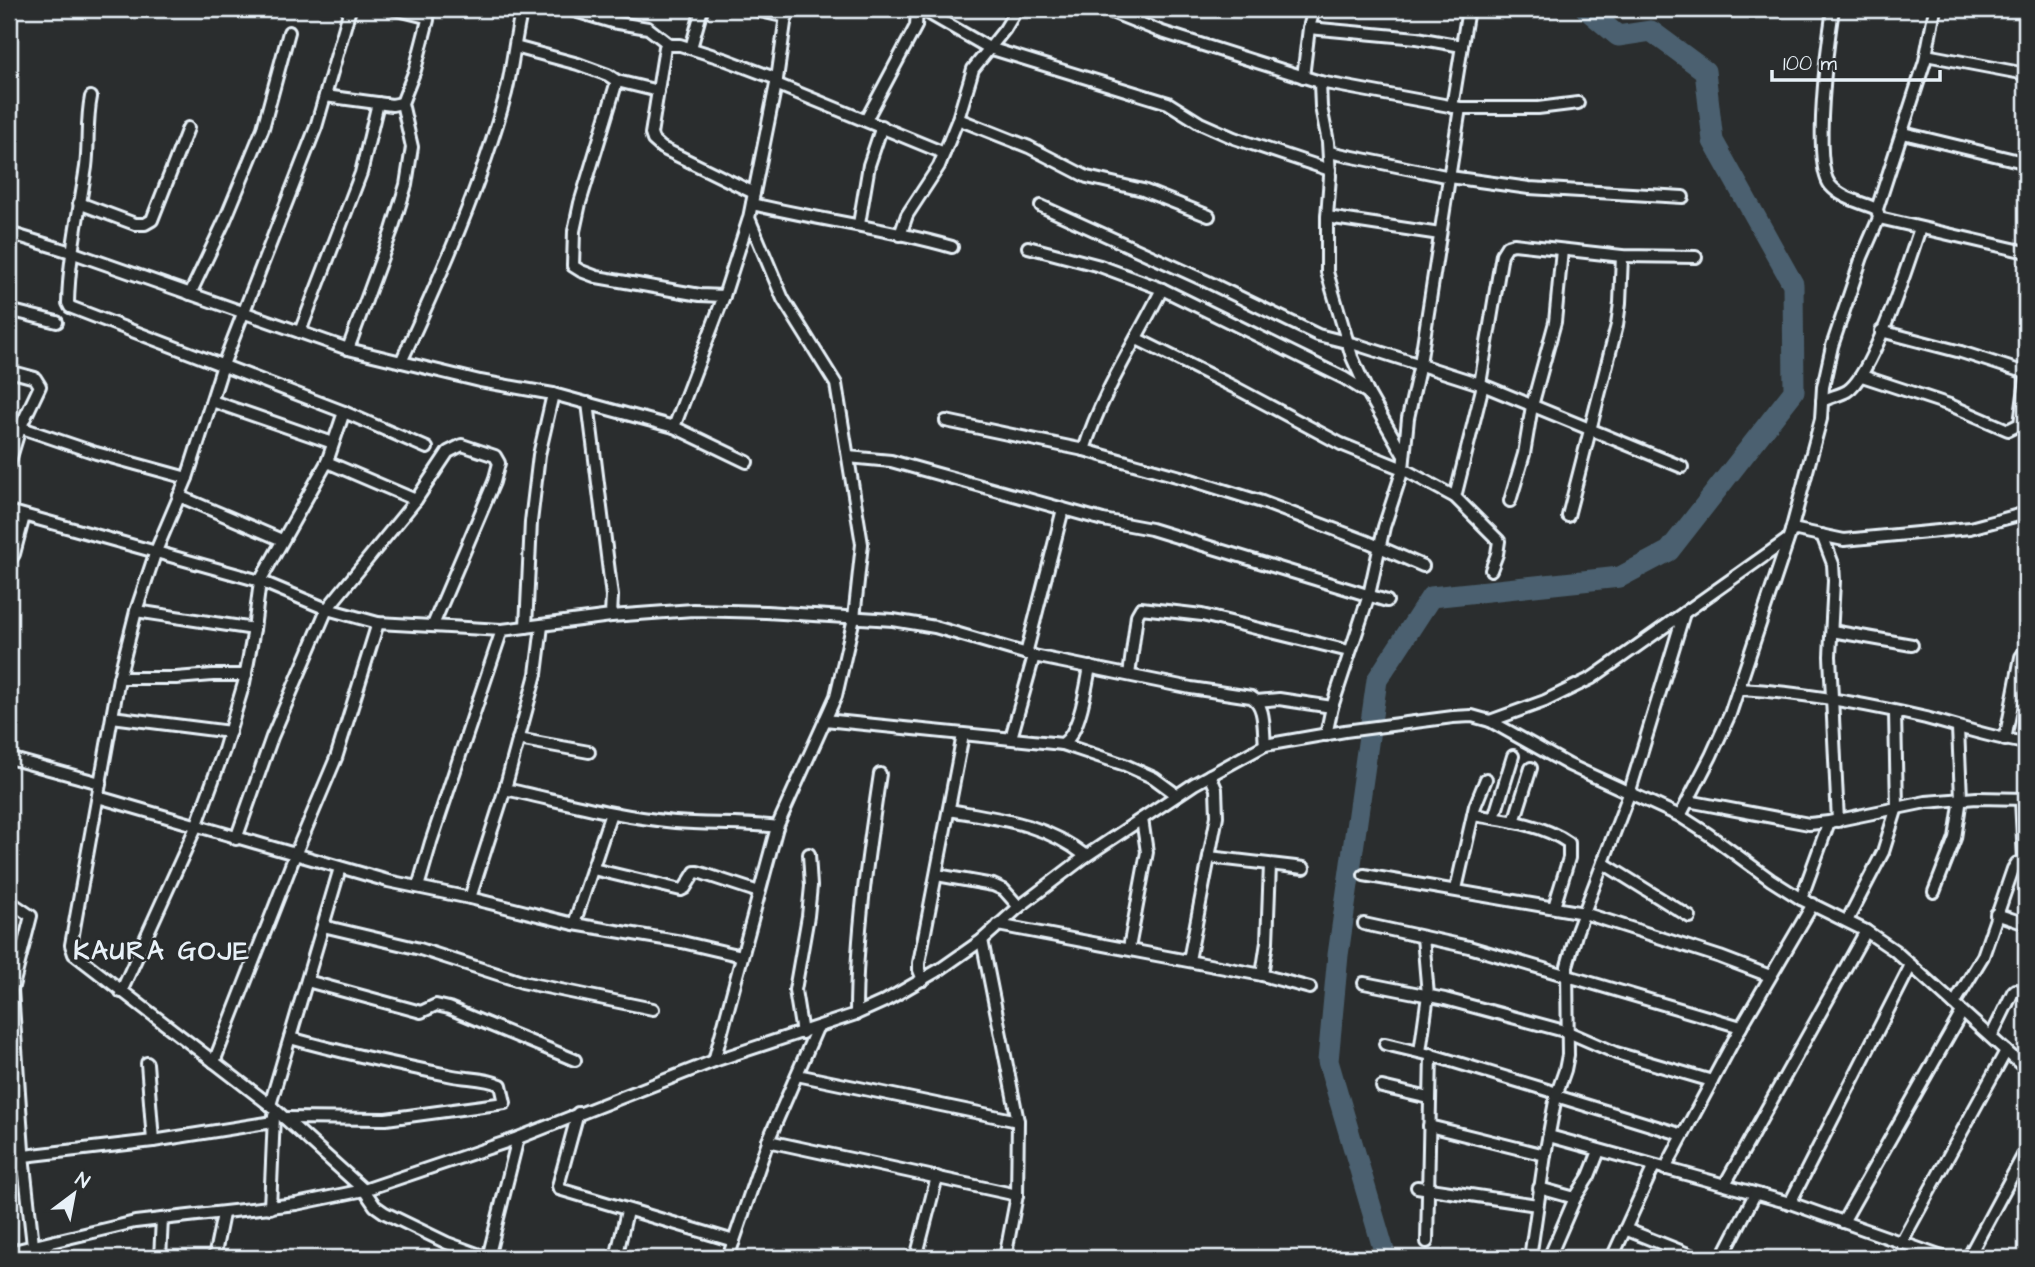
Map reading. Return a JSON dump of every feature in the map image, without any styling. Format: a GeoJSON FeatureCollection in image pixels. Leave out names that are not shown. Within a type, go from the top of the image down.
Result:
{"type":"FeatureCollection","features":[{"type":"Feature","properties":{"kind":"street"},"geometry":{"type":"LineString","coordinates":[[350,9],[316,127],[223,365],[187,478],[156,551],[136,611],[119,677],[71,945],[75,954],[121,992],[273,1107],[364,1190],[375,1206],[447,1243],[488,1258],[518,1138]]}},
{"type":"Feature","properties":{"kind":"street"},"geometry":{"type":"LineString","coordinates":[[348,349],[392,230],[406,185],[412,147],[402,103],[415,70],[428,20],[427,13],[394,9]]}},
{"type":"Feature","properties":{"kind":"street"},"geometry":{"type":"LineString","coordinates":[[401,362],[438,283],[491,142],[506,92],[522,9]]}},
{"type":"Feature","properties":{"kind":"street"},"geometry":{"type":"LineString","coordinates":[[568,9],[612,22],[648,28],[670,45],[691,48],[944,153]]}},
{"type":"Feature","properties":{"kind":"street"},"geometry":{"type":"LineString","coordinates":[[691,48],[702,9]]}},
{"type":"Feature","properties":{"kind":"street"},"geometry":{"type":"LineString","coordinates":[[674,427],[724,296],[749,218],[776,82],[787,13],[752,9]]}},
{"type":"Feature","properties":{"kind":"street"},"geometry":{"type":"LineString","coordinates":[[866,120],[916,26],[916,9],[928,13],[989,48],[1168,103],[1200,123],[1234,138],[1330,170]]}},
{"type":"Feature","properties":{"kind":"street"},"geometry":{"type":"LineString","coordinates":[[900,235],[907,215],[939,166],[958,119],[973,69],[1005,29],[1017,9]]}},
{"type":"Feature","properties":{"kind":"street"},"geometry":{"type":"LineString","coordinates":[[1104,9],[1162,32],[1320,82],[1456,107],[1538,108],[1578,103]]}},
{"type":"Feature","properties":{"kind":"street"},"geometry":{"type":"LineString","coordinates":[[1303,77],[1314,9]]}},
{"type":"Feature","properties":{"kind":"street"},"geometry":{"type":"LineString","coordinates":[[1326,735],[1332,706],[1368,595],[1403,469],[1408,418],[1420,364],[1450,177],[1468,9]]}},
{"type":"Feature","properties":{"kind":"street"},"geometry":{"type":"LineString","coordinates":[[1833,9],[1826,54],[1822,156],[1826,180],[1843,196],[1878,214],[1920,228],[2026,252]]}},
{"type":"Feature","properties":{"kind":"street"},"geometry":{"type":"LineString","coordinates":[[1680,816],[1711,757],[1739,689],[1789,536],[1821,419],[1832,346],[1878,214],[1926,55],[1935,9]]}},
{"type":"Feature","properties":{"kind":"street"},"geometry":{"type":"LineString","coordinates":[[1309,28],[1418,38],[1462,47]]}},
{"type":"Feature","properties":{"kind":"street"},"geometry":{"type":"LineString","coordinates":[[190,294],[225,220],[263,128],[289,32]]}},
{"type":"Feature","properties":{"kind":"street"},"geometry":{"type":"LineString","coordinates":[[670,45],[665,47],[651,134],[653,140],[662,148],[753,198],[804,216],[859,224],[952,247]]}},
{"type":"Feature","properties":{"kind":"street"},"geometry":{"type":"LineString","coordinates":[[515,47],[586,66],[617,81],[658,91]]}},
{"type":"Feature","properties":{"kind":"street"},"geometry":{"type":"LineString","coordinates":[[1926,55],[2026,74]]}},
{"type":"Feature","properties":{"kind":"street"},"geometry":{"type":"LineString","coordinates":[[617,81],[580,203],[574,230],[573,266],[580,271],[610,279],[700,295],[724,296]]}},
{"type":"Feature","properties":{"kind":"street"},"geometry":{"type":"LineString","coordinates":[[1320,82],[1330,170],[1326,217],[1326,272],[1346,341],[1368,393],[1403,454]]}},
{"type":"Feature","properties":{"kind":"street"},"geometry":{"type":"LineString","coordinates":[[325,96],[392,105],[402,103]]}},
{"type":"Feature","properties":{"kind":"street"},"geometry":{"type":"LineString","coordinates":[[91,97],[86,125],[89,139],[71,252],[70,307],[344,412],[427,448]]}},
{"type":"Feature","properties":{"kind":"street"},"geometry":{"type":"LineString","coordinates":[[300,332],[361,173],[378,103]]}},
{"type":"Feature","properties":{"kind":"street"},"geometry":{"type":"LineString","coordinates":[[958,119],[1029,147],[1087,177],[1143,190],[1209,216]]}},
{"type":"Feature","properties":{"kind":"street"},"geometry":{"type":"LineString","coordinates":[[859,224],[869,164],[882,126]]}},
{"type":"Feature","properties":{"kind":"street"},"geometry":{"type":"LineString","coordinates":[[79,203],[135,224],[145,224],[152,220],[188,128]]}},
{"type":"Feature","properties":{"kind":"street"},"geometry":{"type":"LineString","coordinates":[[1903,132],[2023,162]]}},
{"type":"Feature","properties":{"kind":"street"},"geometry":{"type":"LineString","coordinates":[[1329,152],[1450,177],[1529,188],[1683,197]]}},
{"type":"Feature","properties":{"kind":"street"},"geometry":{"type":"LineString","coordinates":[[1041,206],[1318,335],[1346,341],[1481,385],[1682,467]]}},
{"type":"Feature","properties":{"kind":"street"},"geometry":{"type":"LineString","coordinates":[[1326,217],[1440,234]]}},
{"type":"Feature","properties":{"kind":"street"},"geometry":{"type":"LineString","coordinates":[[714,1062],[777,827],[836,696],[854,618],[862,544],[836,384],[783,299],[749,218]]}},
{"type":"Feature","properties":{"kind":"street"},"geometry":{"type":"LineString","coordinates":[[1822,401],[1848,390],[1862,376],[1898,293],[1920,228]]}},
{"type":"Feature","properties":{"kind":"street"},"geometry":{"type":"LineString","coordinates":[[9,233],[348,349],[480,381],[553,394],[674,427],[747,462]]}},
{"type":"Feature","properties":{"kind":"street"},"geometry":{"type":"LineString","coordinates":[[1455,497],[1481,385],[1502,254],[1507,246],[1514,244],[1622,256],[1696,257]]}},
{"type":"Feature","properties":{"kind":"street"},"geometry":{"type":"LineString","coordinates":[[1028,247],[1100,266],[1162,289],[1344,378],[1368,393]]}},
{"type":"Feature","properties":{"kind":"street"},"geometry":{"type":"LineString","coordinates":[[1510,501],[1524,454],[1532,406],[1555,322],[1562,250]]}},
{"type":"Feature","properties":{"kind":"street"},"geometry":{"type":"LineString","coordinates":[[1568,516],[1616,325],[1622,256]]}},
{"type":"Feature","properties":{"kind":"street"},"geometry":{"type":"LineString","coordinates":[[1084,450],[1092,423],[1112,379],[1137,339],[1162,289]]}},
{"type":"Feature","properties":{"kind":"street"},"geometry":{"type":"LineString","coordinates":[[9,310],[57,322]]}},
{"type":"Feature","properties":{"kind":"street"},"geometry":{"type":"LineString","coordinates":[[1881,331],[1972,355],[2026,373]]}},
{"type":"Feature","properties":{"kind":"street"},"geometry":{"type":"LineString","coordinates":[[1137,339],[1341,444],[1403,469],[1455,497],[1499,541],[1491,570]]}},
{"type":"Feature","properties":{"kind":"street"},"geometry":{"type":"LineString","coordinates":[[9,371],[35,378],[40,386],[15,428],[9,464]]}},
{"type":"Feature","properties":{"kind":"street"},"geometry":{"type":"LineString","coordinates":[[1862,376],[1950,405],[2008,430],[2020,424],[2026,379]]}},
{"type":"Feature","properties":{"kind":"street"},"geometry":{"type":"LineString","coordinates":[[526,627],[531,522],[537,468],[553,394]]}},
{"type":"Feature","properties":{"kind":"street"},"geometry":{"type":"LineString","coordinates":[[212,401],[332,443]]}},
{"type":"Feature","properties":{"kind":"street"},"geometry":{"type":"LineString","coordinates":[[588,403],[612,596],[611,616]]}},
{"type":"Feature","properties":{"kind":"street"},"geometry":{"type":"LineString","coordinates":[[121,992],[197,827],[230,732],[246,675],[260,581],[327,462],[344,412]]}},
{"type":"Feature","properties":{"kind":"street"},"geometry":{"type":"LineString","coordinates":[[946,421],[1084,450],[1262,502],[1423,566]]}},
{"type":"Feature","properties":{"kind":"street"},"geometry":{"type":"LineString","coordinates":[[15,428],[187,478]]}},
{"type":"Feature","properties":{"kind":"street"},"geometry":{"type":"LineString","coordinates":[[236,839],[276,727],[327,610],[416,500],[448,452],[463,445],[498,459],[494,482],[433,625]]}},
{"type":"Feature","properties":{"kind":"street"},"geometry":{"type":"LineString","coordinates":[[848,457],[891,461],[1063,509],[1177,537],[1387,601]]}},
{"type":"Feature","properties":{"kind":"street"},"geometry":{"type":"LineString","coordinates":[[327,462],[416,500]]}},
{"type":"Feature","properties":{"kind":"street"},"geometry":{"type":"LineString","coordinates":[[179,496],[282,540]]}},
{"type":"Feature","properties":{"kind":"street"},"geometry":{"type":"LineString","coordinates":[[1011,738],[1063,509]]}},
{"type":"Feature","properties":{"kind":"street"},"geometry":{"type":"LineString","coordinates":[[9,511],[260,581],[327,610],[378,623],[502,630],[611,616],[692,610],[854,618],[935,627],[1030,655],[1129,676],[1231,693],[1257,701],[1279,699],[1332,706]]}},
{"type":"Feature","properties":{"kind":"street"},"geometry":{"type":"LineString","coordinates":[[1490,721],[1545,701],[1592,678],[1797,530],[1844,540],[1970,528],[2026,513]]}},
{"type":"Feature","properties":{"kind":"street"},"geometry":{"type":"LineString","coordinates":[[9,561],[14,554],[24,516]]}},
{"type":"Feature","properties":{"kind":"street"},"geometry":{"type":"LineString","coordinates":[[1801,898],[1833,821],[1833,564],[1822,535]]}},
{"type":"Feature","properties":{"kind":"street"},"geometry":{"type":"LineString","coordinates":[[1129,676],[1137,615],[1141,608],[1202,615],[1349,651]]}},
{"type":"Feature","properties":{"kind":"street"},"geometry":{"type":"LineString","coordinates":[[136,611],[254,629]]}},
{"type":"Feature","properties":{"kind":"street"},"geometry":{"type":"LineString","coordinates":[[1530,1258],[1545,1155],[1565,1070],[1569,1032],[1567,966],[1629,794],[1684,613]]}},
{"type":"Feature","properties":{"kind":"street"},"geometry":{"type":"LineString","coordinates":[[214,1062],[336,758],[378,623]]}},
{"type":"Feature","properties":{"kind":"street"},"geometry":{"type":"LineString","coordinates":[[470,898],[505,789],[536,674],[542,626]]}},
{"type":"Feature","properties":{"kind":"street"},"geometry":{"type":"LineString","coordinates":[[418,887],[502,630]]}},
{"type":"Feature","properties":{"kind":"street"},"geometry":{"type":"LineString","coordinates":[[1832,631],[1912,645]]}},
{"type":"Feature","properties":{"kind":"street"},"geometry":{"type":"LineString","coordinates":[[2005,740],[2021,657],[2026,650]]}},
{"type":"Feature","properties":{"kind":"street"},"geometry":{"type":"LineString","coordinates":[[1062,744],[1068,741],[1073,732],[1090,667]]}},
{"type":"Feature","properties":{"kind":"street"},"geometry":{"type":"LineString","coordinates":[[119,677],[246,675]]}},
{"type":"Feature","properties":{"kind":"street"},"geometry":{"type":"LineString","coordinates":[[1739,689],[1831,700],[1926,718],[2005,740],[2026,743]]}},
{"type":"Feature","properties":{"kind":"street"},"geometry":{"type":"LineString","coordinates":[[1257,701],[1262,711],[1265,745]]}},
{"type":"Feature","properties":{"kind":"street"},"geometry":{"type":"LineString","coordinates":[[1847,921],[1883,852],[1897,807],[1895,713]]}},
{"type":"Feature","properties":{"kind":"street"},"geometry":{"type":"LineString","coordinates":[[9,1252],[135,1222],[270,1208],[364,1190],[518,1138],[714,1062],[856,1014],[885,1001],[982,940],[1019,907],[1086,856],[1177,795],[1265,745],[1406,722],[1472,716],[1490,721],[1569,765],[1680,816],[1801,898],[1866,931],[1911,965],[2026,1069]]}},
{"type":"Feature","properties":{"kind":"street"},"geometry":{"type":"LineString","coordinates":[[112,717],[230,732]]}},
{"type":"Feature","properties":{"kind":"street"},"geometry":{"type":"LineString","coordinates":[[825,720],[1062,744],[1125,765],[1154,778],[1177,795]]}},
{"type":"Feature","properties":{"kind":"street"},"geometry":{"type":"LineString","coordinates":[[1934,892],[1955,838],[1961,798],[1958,728]]}},
{"type":"Feature","properties":{"kind":"street"},"geometry":{"type":"LineString","coordinates":[[923,979],[919,963],[963,734]]}},
{"type":"Feature","properties":{"kind":"street"},"geometry":{"type":"LineString","coordinates":[[518,739],[589,752]]}},
{"type":"Feature","properties":{"kind":"street"},"geometry":{"type":"LineString","coordinates":[[1494,818],[1513,756]]}},
{"type":"Feature","properties":{"kind":"street"},"geometry":{"type":"LineString","coordinates":[[9,758],[100,783]]}},
{"type":"Feature","properties":{"kind":"street"},"geometry":{"type":"LineString","coordinates":[[1514,822],[1531,768]]}},
{"type":"Feature","properties":{"kind":"street"},"geometry":{"type":"LineString","coordinates":[[856,1014],[856,975],[869,843],[880,774]]}},
{"type":"Feature","properties":{"kind":"street"},"geometry":{"type":"LineString","coordinates":[[1189,960],[1217,816],[1216,789],[1210,775]]}},
{"type":"Feature","properties":{"kind":"street"},"geometry":{"type":"LineString","coordinates":[[1456,889],[1474,815],[1486,779]]}},
{"type":"Feature","properties":{"kind":"street"},"geometry":{"type":"LineString","coordinates":[[505,789],[611,813],[674,822],[777,827]]}},
{"type":"Feature","properties":{"kind":"street"},"geometry":{"type":"LineString","coordinates":[[98,797],[340,868],[574,924],[682,942],[742,956]]}},
{"type":"Feature","properties":{"kind":"street"},"geometry":{"type":"LineString","coordinates":[[1688,801],[1795,823],[1833,821],[1897,807],[1961,798],[2024,799],[2025,860],[2017,863],[2013,869],[1983,956],[1958,1008],[1843,1222]]}},
{"type":"Feature","properties":{"kind":"street"},"geometry":{"type":"LineString","coordinates":[[949,810],[1035,826],[1067,841],[1086,856]]}},
{"type":"Feature","properties":{"kind":"street"},"geometry":{"type":"LineString","coordinates":[[574,924],[611,813]]}},
{"type":"Feature","properties":{"kind":"street"},"geometry":{"type":"LineString","coordinates":[[1474,815],[1514,822],[1560,837],[1569,843],[1569,858],[1553,907]]}},
{"type":"Feature","properties":{"kind":"street"},"geometry":{"type":"LineString","coordinates":[[1129,948],[1147,852],[1142,819]]}},
{"type":"Feature","properties":{"kind":"street"},"geometry":{"type":"LineString","coordinates":[[802,1033],[795,990],[808,916],[811,886],[809,854]]}},
{"type":"Feature","properties":{"kind":"street"},"geometry":{"type":"LineString","coordinates":[[1209,858],[1304,868]]}},
{"type":"Feature","properties":{"kind":"street"},"geometry":{"type":"LineString","coordinates":[[1603,863],[1690,917]]}},
{"type":"Feature","properties":{"kind":"street"},"geometry":{"type":"LineString","coordinates":[[1262,975],[1267,942],[1270,865]]}},
{"type":"Feature","properties":{"kind":"street"},"geometry":{"type":"LineString","coordinates":[[270,1208],[273,1107],[290,1038],[340,868]]}},
{"type":"Feature","properties":{"kind":"street"},"geometry":{"type":"LineString","coordinates":[[593,869],[681,890],[698,872],[759,892]]}},
{"type":"Feature","properties":{"kind":"street"},"geometry":{"type":"LineString","coordinates":[[937,875],[993,885],[1004,890],[1019,907]]}},
{"type":"Feature","properties":{"kind":"street"},"geometry":{"type":"LineString","coordinates":[[1364,875],[1584,913],[1770,976]]}},
{"type":"Feature","properties":{"kind":"street"},"geometry":{"type":"LineString","coordinates":[[9,901],[31,915],[10,1003],[14,1102],[24,1161],[32,1258]]}},
{"type":"Feature","properties":{"kind":"street"},"geometry":{"type":"LineString","coordinates":[[1665,1169],[1741,1027],[1813,904]]}},
{"type":"Feature","properties":{"kind":"street"},"geometry":{"type":"LineString","coordinates":[[1996,914],[2026,924]]}},
{"type":"Feature","properties":{"kind":"street"},"geometry":{"type":"LineString","coordinates":[[1364,924],[1469,947],[1741,1027]]}},
{"type":"Feature","properties":{"kind":"street"},"geometry":{"type":"LineString","coordinates":[[999,925],[1189,960],[1310,988]]}},
{"type":"Feature","properties":{"kind":"street"},"geometry":{"type":"LineString","coordinates":[[323,926],[420,949],[522,982],[653,1009]]}},
{"type":"Feature","properties":{"kind":"street"},"geometry":{"type":"LineString","coordinates":[[1725,1184],[1866,931]]}},
{"type":"Feature","properties":{"kind":"street"},"geometry":{"type":"LineString","coordinates":[[1423,937],[1428,995],[1425,1053],[1429,1126],[1422,1188],[1427,1242]]}},
{"type":"Feature","properties":{"kind":"street"},"geometry":{"type":"LineString","coordinates":[[982,940],[1018,1121],[1017,1195],[1005,1258]]}},
{"type":"Feature","properties":{"kind":"street"},"geometry":{"type":"LineString","coordinates":[[1790,1203],[1911,965]]}},
{"type":"Feature","properties":{"kind":"street"},"geometry":{"type":"LineString","coordinates":[[307,981],[421,1012],[436,1005],[449,1007],[575,1060]]}},
{"type":"Feature","properties":{"kind":"street"},"geometry":{"type":"LineString","coordinates":[[1364,983],[1428,995],[1569,1032],[1616,1053],[1712,1081]]}},
{"type":"Feature","properties":{"kind":"street"},"geometry":{"type":"LineString","coordinates":[[1991,1037],[2013,992],[2015,990],[2026,993]]}},
{"type":"Feature","properties":{"kind":"street"},"geometry":{"type":"LineString","coordinates":[[728,1258],[768,1141],[817,1027]]}},
{"type":"Feature","properties":{"kind":"street"},"geometry":{"type":"LineString","coordinates":[[284,1118],[386,1119],[505,1103],[501,1085],[494,1082],[455,1077],[290,1038]]}},
{"type":"Feature","properties":{"kind":"street"},"geometry":{"type":"LineString","coordinates":[[1385,1044],[1425,1053],[1683,1135]]}},
{"type":"Feature","properties":{"kind":"street"},"geometry":{"type":"LineString","coordinates":[[1901,1243],[2006,1051]]}},
{"type":"Feature","properties":{"kind":"street"},"geometry":{"type":"LineString","coordinates":[[147,1063],[153,1141]]}},
{"type":"Feature","properties":{"kind":"street"},"geometry":{"type":"LineString","coordinates":[[797,1075],[1018,1121]]}},
{"type":"Feature","properties":{"kind":"street"},"geometry":{"type":"LineString","coordinates":[[1382,1087],[1429,1098]]}},
{"type":"Feature","properties":{"kind":"street"},"geometry":{"type":"LineString","coordinates":[[578,1113],[559,1189],[734,1241]]}},
{"type":"Feature","properties":{"kind":"street"},"geometry":{"type":"LineString","coordinates":[[9,1166],[24,1161],[273,1122]]}},
{"type":"Feature","properties":{"kind":"street"},"geometry":{"type":"LineString","coordinates":[[1429,1126],[1545,1155]]}},
{"type":"Feature","properties":{"kind":"street"},"geometry":{"type":"LineString","coordinates":[[1549,1136],[1790,1203],[1945,1258]]}},
{"type":"Feature","properties":{"kind":"street"},"geometry":{"type":"LineString","coordinates":[[768,1141],[1017,1195]]}},
{"type":"Feature","properties":{"kind":"street"},"geometry":{"type":"LineString","coordinates":[[1968,1258],[2026,1150]]}},
{"type":"Feature","properties":{"kind":"street"},"geometry":{"type":"LineString","coordinates":[[1549,1258],[1599,1151]]}},
{"type":"Feature","properties":{"kind":"street"},"geometry":{"type":"LineString","coordinates":[[1612,1258],[1654,1166]]}},
{"type":"Feature","properties":{"kind":"street"},"geometry":{"type":"LineString","coordinates":[[916,1258],[937,1177]]}},
{"type":"Feature","properties":{"kind":"street"},"geometry":{"type":"LineString","coordinates":[[1422,1188],[1537,1205]]}},
{"type":"Feature","properties":{"kind":"street"},"geometry":{"type":"LineString","coordinates":[[1539,1188],[1575,1198]]}},
{"type":"Feature","properties":{"kind":"street"},"geometry":{"type":"LineString","coordinates":[[1722,1258],[1755,1194]]}},
{"type":"Feature","properties":{"kind":"street"},"geometry":{"type":"LineString","coordinates":[[616,1258],[627,1210]]}},
{"type":"Feature","properties":{"kind":"street"},"geometry":{"type":"LineString","coordinates":[[214,1258],[223,1214]]}},
{"type":"Feature","properties":{"kind":"street"},"geometry":{"type":"LineString","coordinates":[[160,1258],[162,1219]]}},
{"type":"Feature","properties":{"kind":"street"},"geometry":{"type":"LineString","coordinates":[[1625,1229],[1698,1258]]}},
{"type":"Feature","properties":{"kind":"waterway"},"geometry":{"type":"LineString","coordinates":[[1386,1258],[1328,1061],[1338,955],[1377,680],[1431,597],[1620,577],[1669,551],[1794,391],[1793,284],[1713,141],[1705,71],[1651,31],[1618,36],[1586,9]]}},
{"type":"Feature","properties":{"kind":"district","name":"KAURA GOJE"},"geometry":{"type":"Point","coordinates":[162,950]}}]}
